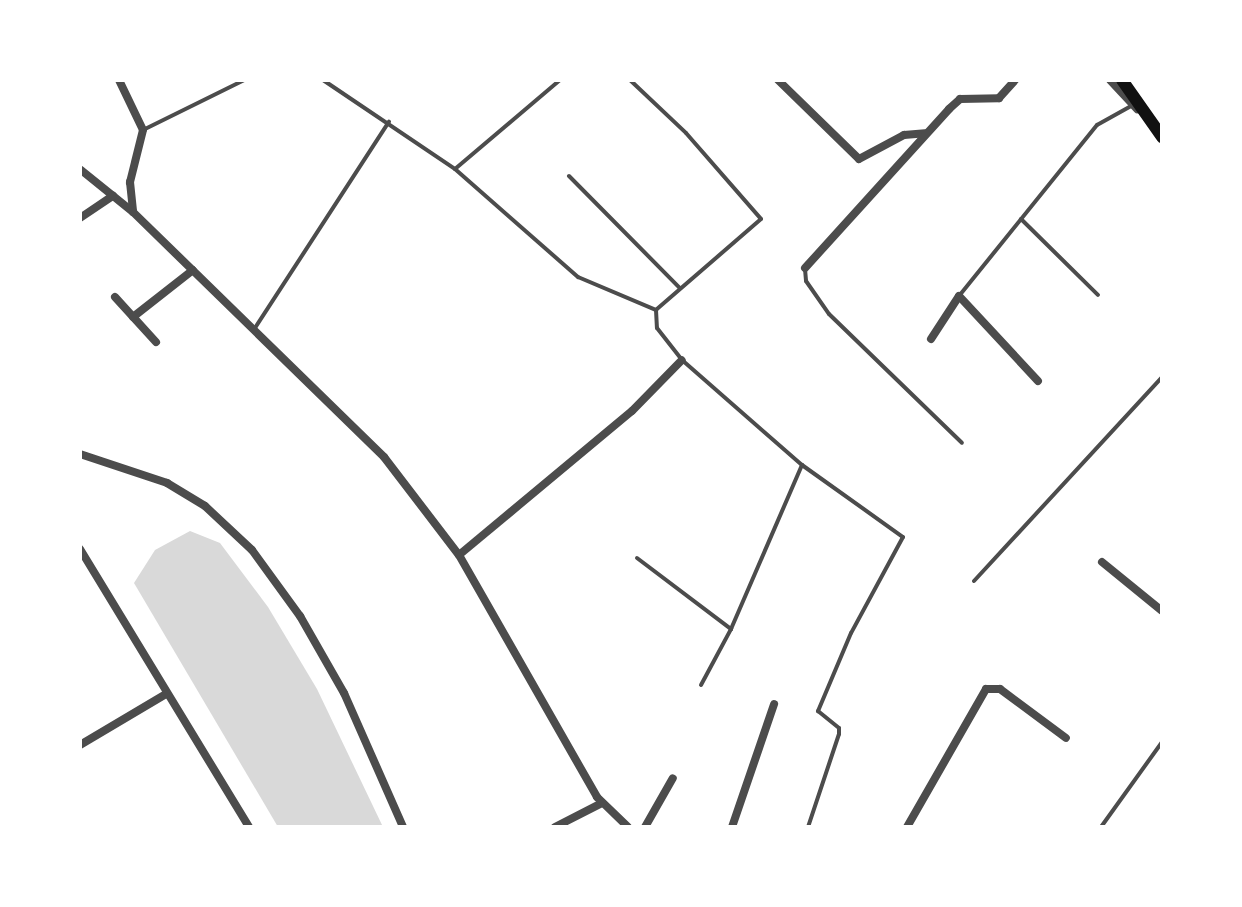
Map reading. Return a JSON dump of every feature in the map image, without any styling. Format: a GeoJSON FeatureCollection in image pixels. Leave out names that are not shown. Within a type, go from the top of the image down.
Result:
{"type":"FeatureCollection","features":[{"type":"Feature","properties":{"kind":"highway"},"geometry":{"type":"LineString","coordinates":[[1122,80],[1161,135]]}},
{"type":"Feature","properties":{"kind":"street"},"geometry":{"type":"LineString","coordinates":[[119,80],[143,130],[130,182],[133,212]]}},
{"type":"Feature","properties":{"kind":"street"},"geometry":{"type":"LineString","coordinates":[[778,80],[859,159],[904,135],[925,133]]}},
{"type":"Feature","properties":{"kind":"street"},"geometry":{"type":"LineString","coordinates":[[805,268],[925,133],[960,99],[999,98],[1015,80]]}},
{"type":"Feature","properties":{"kind":"street"},"geometry":{"type":"LineString","coordinates":[[1110,80],[1161,135]]}},
{"type":"Feature","properties":{"kind":"street"},"geometry":{"type":"LineString","coordinates":[[81,170],[133,212],[384,457],[459,555],[602,803],[628,827]]}},
{"type":"Feature","properties":{"kind":"street"},"geometry":{"type":"LineString","coordinates":[[80,218],[113,196]]}},
{"type":"Feature","properties":{"kind":"street"},"geometry":{"type":"LineString","coordinates":[[133,317],[193,270]]}},
{"type":"Feature","properties":{"kind":"street"},"geometry":{"type":"LineString","coordinates":[[931,339],[959,296],[1038,381]]}},
{"type":"Feature","properties":{"kind":"street"},"geometry":{"type":"LineString","coordinates":[[115,297],[156,342]]}},
{"type":"Feature","properties":{"kind":"street"},"geometry":{"type":"LineString","coordinates":[[459,555],[632,411],[682,360]]}},
{"type":"Feature","properties":{"kind":"street"},"geometry":{"type":"LineString","coordinates":[[80,454],[167,483],[205,506],[252,550],[300,616],[344,693],[403,827]]}},
{"type":"Feature","properties":{"kind":"street"},"geometry":{"type":"LineString","coordinates":[[80,549],[249,827]]}},
{"type":"Feature","properties":{"kind":"street"},"geometry":{"type":"LineString","coordinates":[[1102,562],[1162,611]]}},
{"type":"Feature","properties":{"kind":"street"},"geometry":{"type":"LineString","coordinates":[[907,827],[986,689],[1000,689],[1066,738]]}},
{"type":"Feature","properties":{"kind":"street"},"geometry":{"type":"LineString","coordinates":[[80,745],[166,694]]}},
{"type":"Feature","properties":{"kind":"street"},"geometry":{"type":"LineString","coordinates":[[732,827],[774,704]]}},
{"type":"Feature","properties":{"kind":"street"},"geometry":{"type":"LineString","coordinates":[[645,827],[673,778]]}},
{"type":"Feature","properties":{"kind":"street"},"geometry":{"type":"LineString","coordinates":[[555,827],[602,803]]}},
{"type":"Feature","properties":{"kind":"lane"},"geometry":{"type":"LineString","coordinates":[[143,130],[244,80]]}},
{"type":"Feature","properties":{"kind":"lane"},"geometry":{"type":"LineString","coordinates":[[323,80],[455,169],[578,277],[656,310]]}},
{"type":"Feature","properties":{"kind":"lane"},"geometry":{"type":"LineString","coordinates":[[455,169],[560,80]]}},
{"type":"Feature","properties":{"kind":"lane"},"geometry":{"type":"LineString","coordinates":[[630,80],[686,133],[761,219],[656,310]]}},
{"type":"Feature","properties":{"kind":"lane"},"geometry":{"type":"LineString","coordinates":[[959,296],[1097,125],[1133,105]]}},
{"type":"Feature","properties":{"kind":"lane"},"geometry":{"type":"LineString","coordinates":[[255,328],[389,122]]}},
{"type":"Feature","properties":{"kind":"lane"},"geometry":{"type":"LineString","coordinates":[[569,176],[680,288]]}},
{"type":"Feature","properties":{"kind":"lane"},"geometry":{"type":"LineString","coordinates":[[1021,219],[1098,295]]}},
{"type":"Feature","properties":{"kind":"lane"},"geometry":{"type":"LineString","coordinates":[[805,268],[806,281],[829,314],[962,443]]}},
{"type":"Feature","properties":{"kind":"lane"},"geometry":{"type":"LineString","coordinates":[[656,310],[657,328],[682,360],[802,465],[903,537],[851,633],[818,711],[839,728],[839,734],[808,827]]}},
{"type":"Feature","properties":{"kind":"lane"},"geometry":{"type":"LineString","coordinates":[[974,581],[1162,377]]}},
{"type":"Feature","properties":{"kind":"lane"},"geometry":{"type":"LineString","coordinates":[[701,685],[731,629],[802,465]]}},
{"type":"Feature","properties":{"kind":"lane"},"geometry":{"type":"LineString","coordinates":[[637,558],[731,629]]}},
{"type":"Feature","properties":{"kind":"lane"},"geometry":{"type":"LineString","coordinates":[[1101,827],[1162,742]]}},
{"type":"Feature","properties":{"kind":"shaded area"},"geometry":{"type":"Polygon","coordinates":[[[190,531],[220,543],[268,607],[317,689],[383,827],[278,827],[134,583],[155,550],[190,531]]]}}]}
